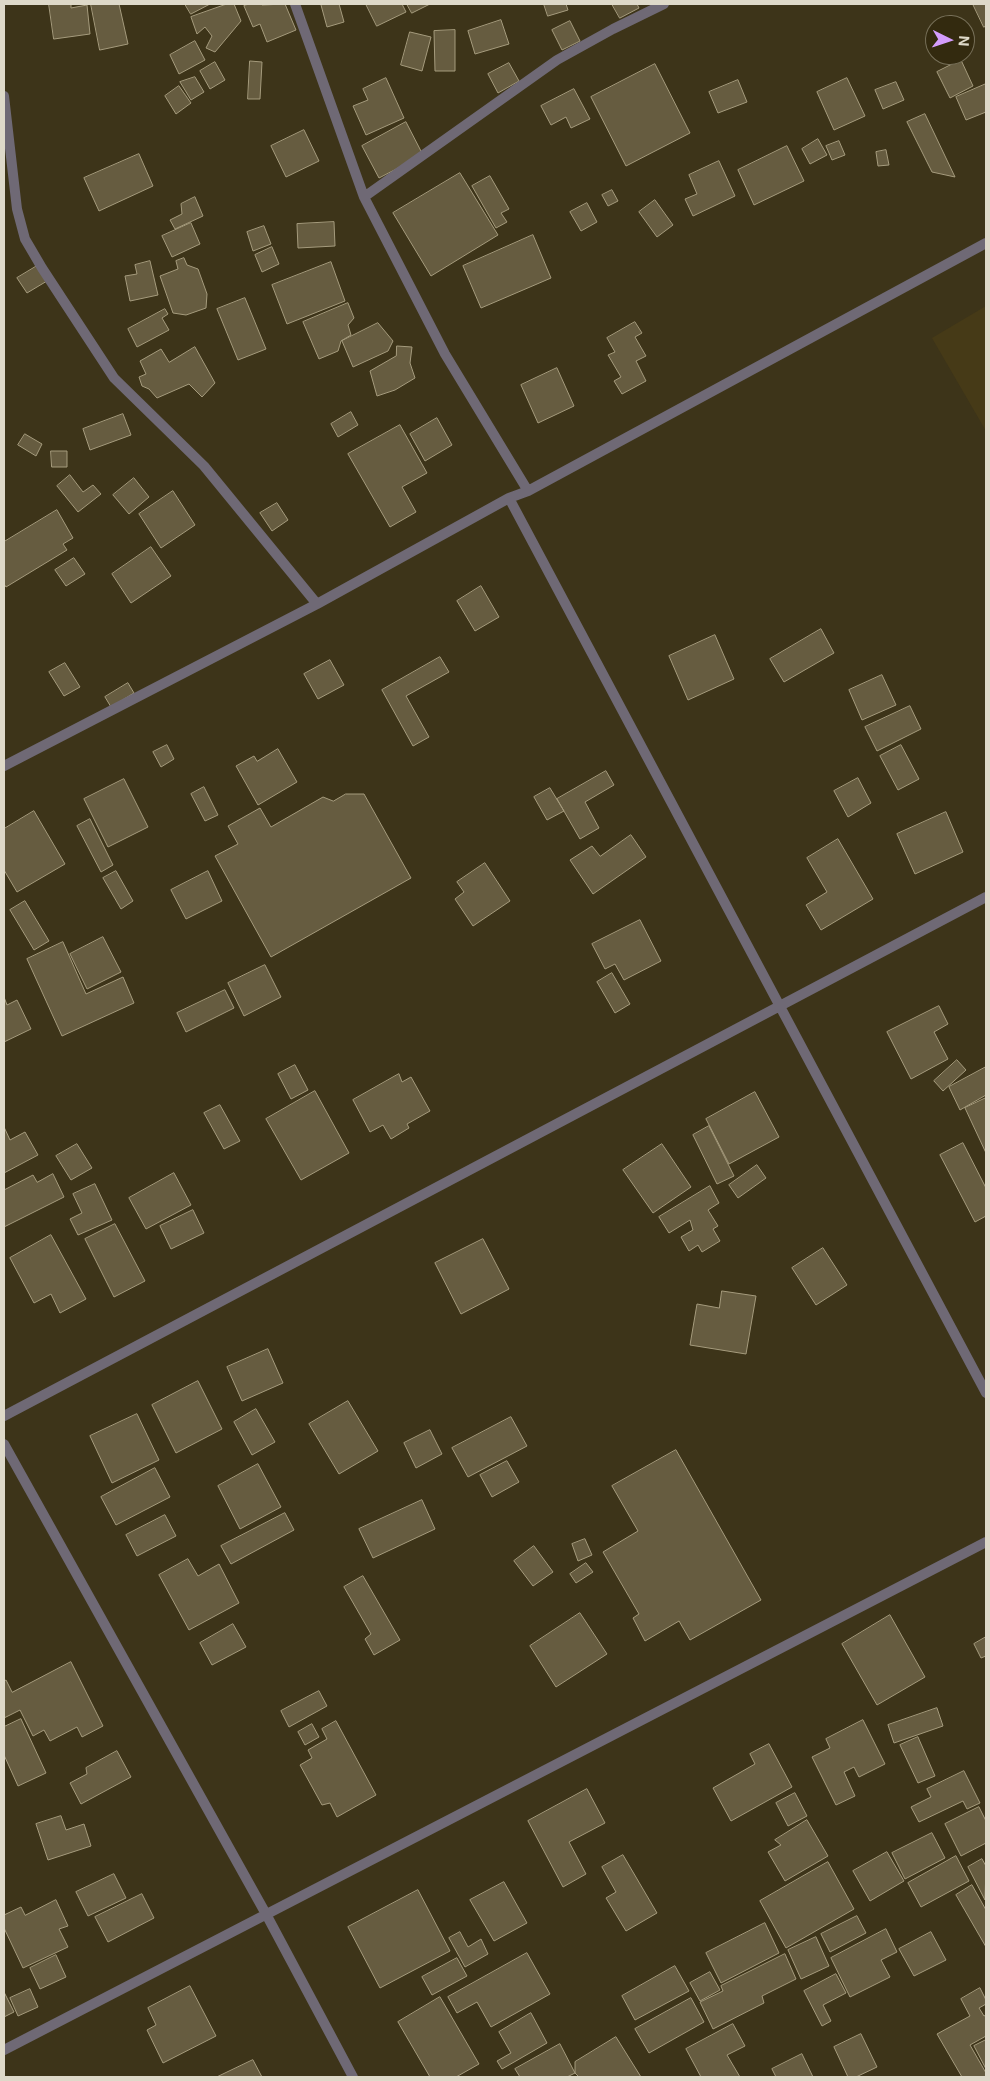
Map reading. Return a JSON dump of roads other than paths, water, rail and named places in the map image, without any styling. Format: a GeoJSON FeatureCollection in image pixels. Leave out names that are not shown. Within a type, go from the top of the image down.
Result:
{"type":"FeatureCollection","features":[{"type":"Feature","properties":{"kind":"street"},"geometry":{"type":"LineString","coordinates":[[295,4],[364,196],[445,354],[528,491]]}},
{"type":"Feature","properties":{"kind":"street"},"geometry":{"type":"LineString","coordinates":[[364,196],[557,60],[613,28],[664,4]]}},
{"type":"Feature","properties":{"kind":"street"},"geometry":{"type":"LineString","coordinates":[[4,96],[17,209],[25,238],[42,268],[114,378],[204,466],[317,604]]}},
{"type":"Feature","properties":{"kind":"street"},"geometry":{"type":"LineString","coordinates":[[4,766],[317,604],[509,498],[528,491],[986,243]]}},
{"type":"Feature","properties":{"kind":"street"},"geometry":{"type":"LineString","coordinates":[[509,498],[986,1393]]}},
{"type":"Feature","properties":{"kind":"street"},"geometry":{"type":"LineString","coordinates":[[4,1416],[986,897]]}},
{"type":"Feature","properties":{"kind":"street"},"geometry":{"type":"LineString","coordinates":[[4,1444],[266,1914],[353,2077]]}},
{"type":"Feature","properties":{"kind":"street"},"geometry":{"type":"LineString","coordinates":[[4,2050],[986,1542]]}}]}
